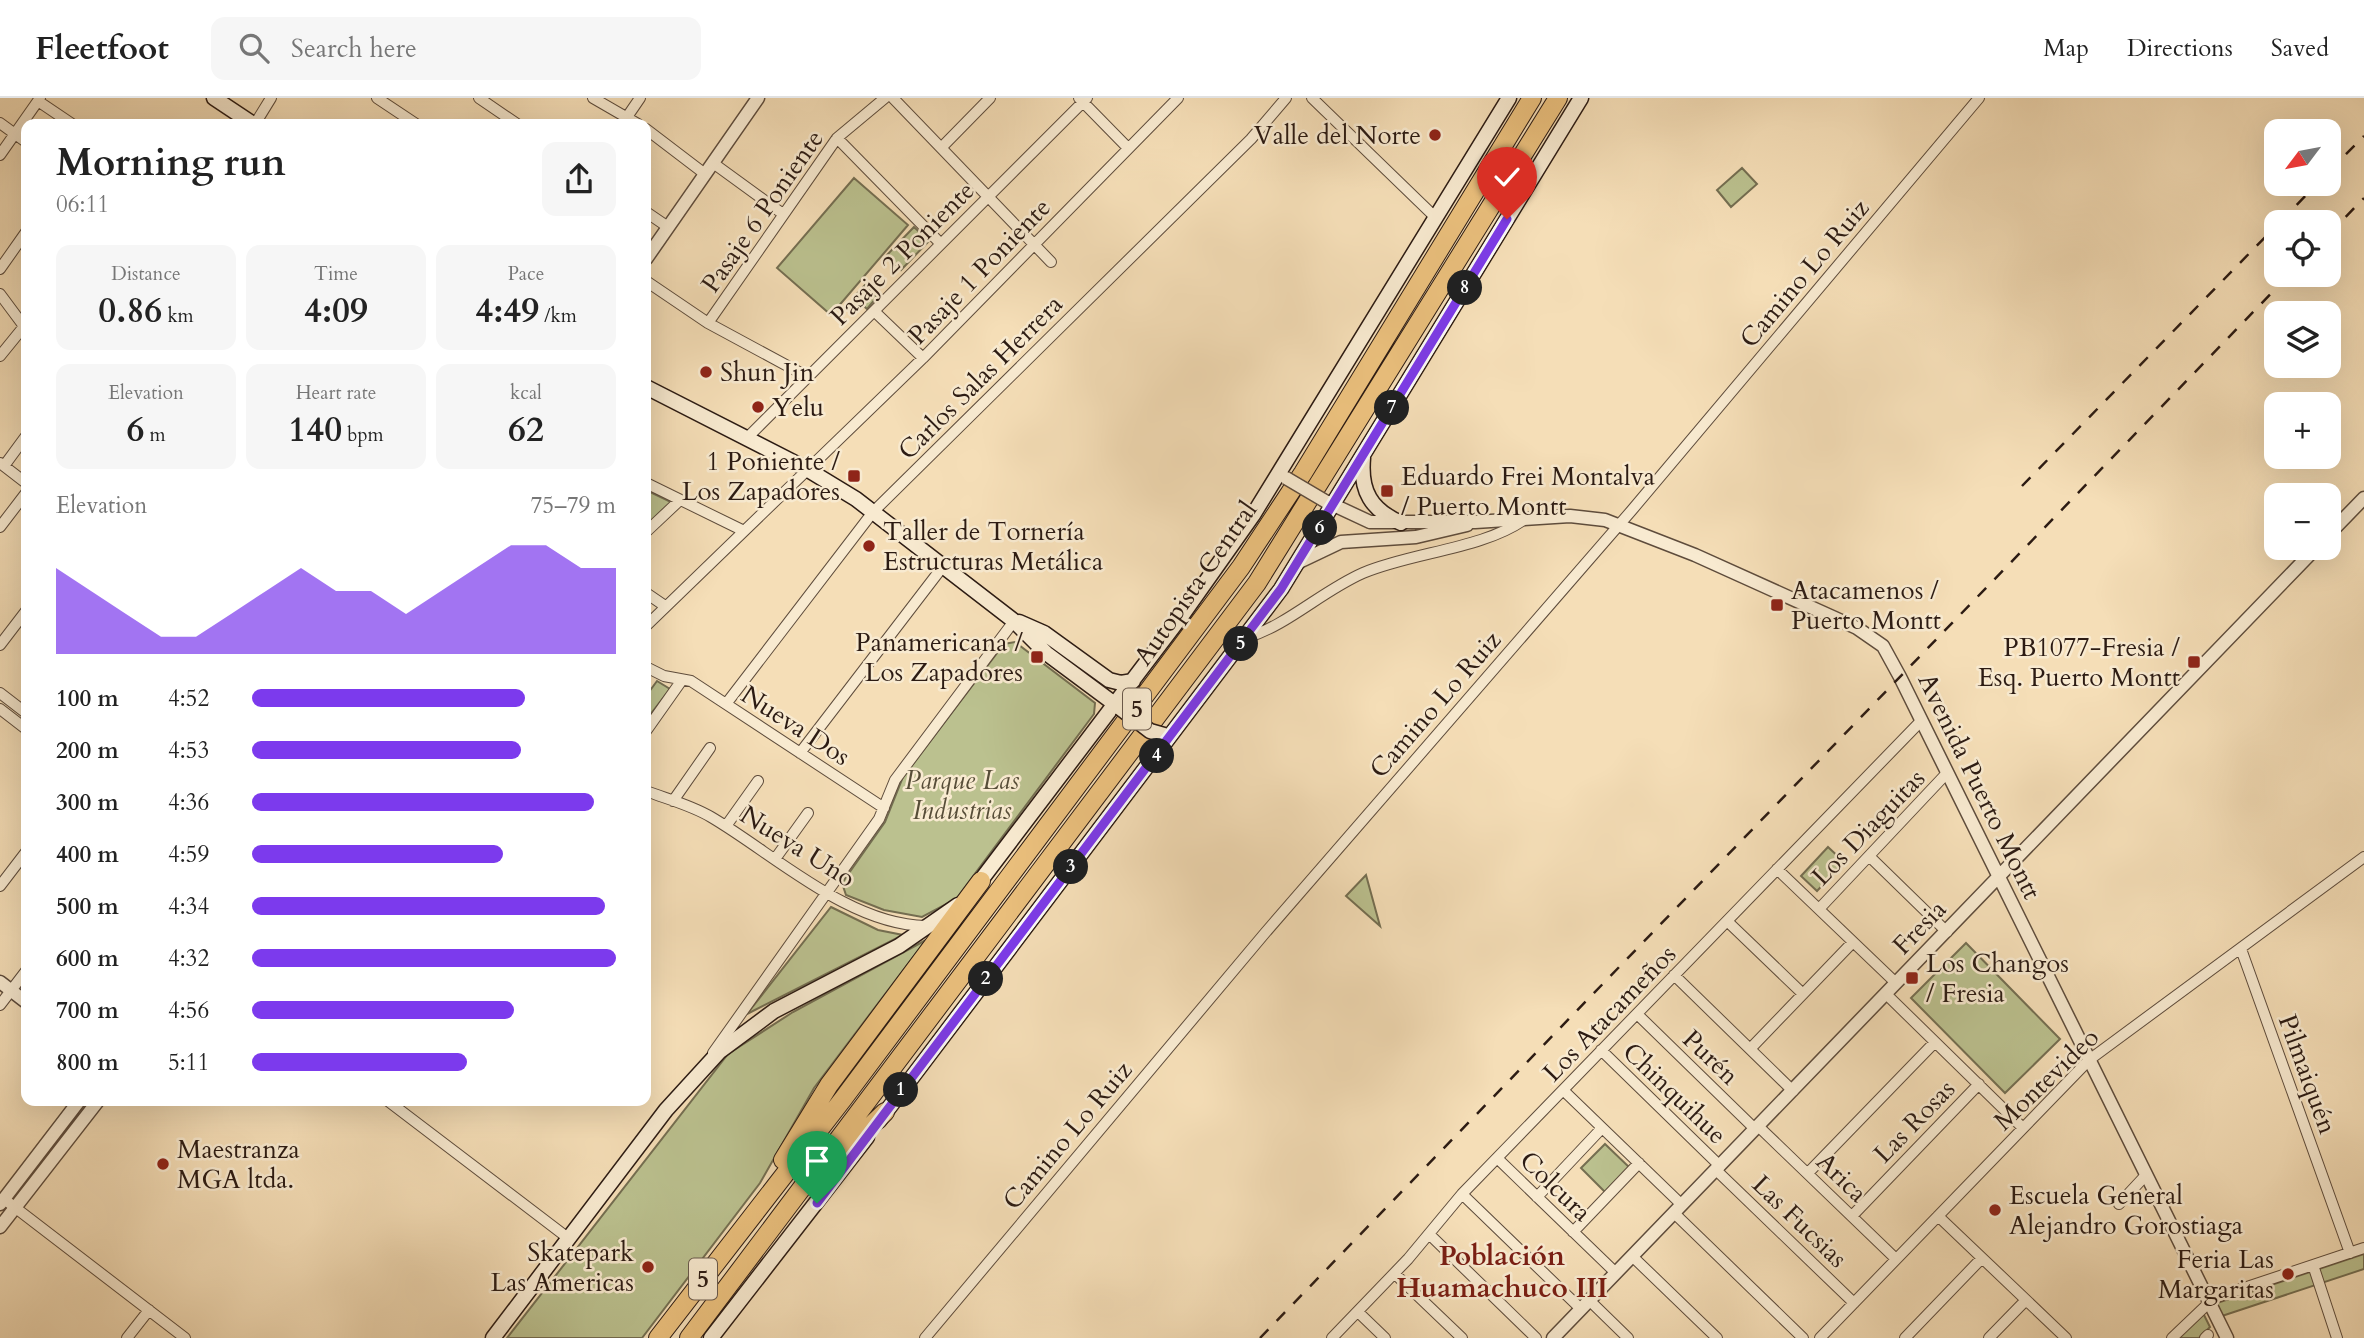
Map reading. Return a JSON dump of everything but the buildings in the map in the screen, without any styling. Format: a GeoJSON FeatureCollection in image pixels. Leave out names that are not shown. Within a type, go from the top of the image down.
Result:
{"type":"FeatureCollection","features":[{"type":"Feature","properties":{"kind":"highway","name":"Autopista Central"},"geometry":{"type":"LineString","coordinates":[[658,1338],[1241,568],[1303,473],[1532,98]]}},
{"type":"Feature","properties":{"kind":"highway","name":"Autopista Central"},"geometry":{"type":"LineString","coordinates":[[689,1338],[1257,583],[1558,98]]}},
{"type":"Feature","properties":{"kind":"highway"},"geometry":{"type":"LineString","coordinates":[[749,1221],[829,1085],[981,881]]}},
{"type":"Feature","properties":{"kind":"highway"},"geometry":{"type":"LineString","coordinates":[[787,1208],[885,1112]]}},
{"type":"Feature","properties":{"kind":"main road"},"geometry":{"type":"LineString","coordinates":[[214,98],[246,119]]}},
{"type":"Feature","properties":{"kind":"main road"},"geometry":{"type":"LineString","coordinates":[[493,1338],[705,1065],[728,1044],[774,1011],[888,952],[931,926],[981,881],[1118,706],[1133,681],[1282,476],[1509,98]]}},
{"type":"Feature","properties":{"kind":"main road"},"geometry":{"type":"LineString","coordinates":[[711,1338],[1170,733],[1246,638],[1299,562],[1329,504],[1363,457],[1581,98]]}},
{"type":"Feature","properties":{"kind":"main road"},"geometry":{"type":"LineString","coordinates":[[651,390],[805,468],[873,512],[1014,621],[1046,653],[1150,731],[1170,733]]}},
{"type":"Feature","properties":{"kind":"main road"},"geometry":{"type":"LineString","coordinates":[[1363,457],[1362,473],[1367,495],[1379,511],[1401,523]]}},
{"type":"Feature","properties":{"kind":"main road"},"geometry":{"type":"LineString","coordinates":[[1014,621],[1044,633],[1109,680],[1121,683],[1133,681]]}},
{"type":"Feature","properties":{"kind":"street"},"geometry":{"type":"LineString","coordinates":[[257,119],[271,98]]}},
{"type":"Feature","properties":{"kind":"street"},"geometry":{"type":"LineString","coordinates":[[377,98],[408,119]]}},
{"type":"Feature","properties":{"kind":"street"},"geometry":{"type":"LineString","coordinates":[[479,98],[510,119]]}},
{"type":"Feature","properties":{"kind":"street"},"geometry":{"type":"LineString","coordinates":[[593,98],[629,119]]}},
{"type":"Feature","properties":{"kind":"street"},"geometry":{"type":"LineString","coordinates":[[626,117],[640,98]]}},
{"type":"Feature","properties":{"kind":"street"},"geometry":{"type":"LineString","coordinates":[[651,252],[758,98]]}},
{"type":"Feature","properties":{"kind":"street","name":"Pasaje 6 Poniente"},"geometry":{"type":"LineString","coordinates":[[708,323],[837,138],[885,98]]}},
{"type":"Feature","properties":{"kind":"street"},"geometry":{"type":"LineString","coordinates":[[893,98],[1051,262]]}},
{"type":"Feature","properties":{"kind":"street"},"geometry":{"type":"LineString","coordinates":[[941,148],[988,98]]}},
{"type":"Feature","properties":{"kind":"street","name":"Pasaje 1 Poniente"},"geometry":{"type":"LineString","coordinates":[[651,621],[805,468],[923,358],[1035,246],[1127,147],[1178,98]]}},
{"type":"Feature","properties":{"kind":"street","name":"Carlos Salas Herrera"},"geometry":{"type":"LineString","coordinates":[[726,704],[873,512],[1251,139],[1286,98]]}},
{"type":"Feature","properties":{"kind":"street"},"geometry":{"type":"LineString","coordinates":[[1312,98],[1436,218]]}},
{"type":"Feature","properties":{"kind":"street","name":"Camino Lo Ruiz"},"geometry":{"type":"LineString","coordinates":[[925,1338],[1272,926],[1620,524],[1979,98]]}},
{"type":"Feature","properties":{"kind":"street"},"geometry":{"type":"LineString","coordinates":[[25,119],[39,99],[65,119]]}},
{"type":"Feature","properties":{"kind":"street"},"geometry":{"type":"LineString","coordinates":[[1083,99],[1127,147]]}},
{"type":"Feature","properties":{"kind":"street","name":"Pasaje 2 Poniente"},"geometry":{"type":"LineString","coordinates":[[747,438],[1083,99]]}},
{"type":"Feature","properties":{"kind":"street"},"geometry":{"type":"LineString","coordinates":[[0,123],[21,138]]}},
{"type":"Feature","properties":{"kind":"street"},"geometry":{"type":"LineString","coordinates":[[0,155],[21,125]]}},
{"type":"Feature","properties":{"kind":"street"},"geometry":{"type":"LineString","coordinates":[[651,133],[705,174]]}},
{"type":"Feature","properties":{"kind":"street"},"geometry":{"type":"LineString","coordinates":[[837,138],[941,244]]}},
{"type":"Feature","properties":{"kind":"street"},"geometry":{"type":"LineString","coordinates":[[713,163],[783,214]]}},
{"type":"Feature","properties":{"kind":"street"},"geometry":{"type":"LineString","coordinates":[[651,215],[668,227]]}},
{"type":"Feature","properties":{"kind":"street"},"geometry":{"type":"LineString","coordinates":[[0,269],[21,239]]}},
{"type":"Feature","properties":{"kind":"street"},"geometry":{"type":"LineString","coordinates":[[651,284],[708,323],[808,377]]}},
{"type":"Feature","properties":{"kind":"street"},"geometry":{"type":"LineString","coordinates":[[0,294],[21,320]]}},
{"type":"Feature","properties":{"kind":"street"},"geometry":{"type":"LineString","coordinates":[[874,311],[923,358]]}},
{"type":"Feature","properties":{"kind":"street"},"geometry":{"type":"LineString","coordinates":[[0,356],[21,332]]}},
{"type":"Feature","properties":{"kind":"street"},"geometry":{"type":"LineString","coordinates":[[21,442],[2,464],[21,479]]}},
{"type":"Feature","properties":{"kind":"street","name":"Avenida Puerto Montt"},"geometry":{"type":"LineString","coordinates":[[1282,476],[1329,504],[1365,521],[1475,522],[1583,517],[1620,524],[1872,637],[1888,654],[2227,1338]]}},
{"type":"Feature","properties":{"kind":"street"},"geometry":{"type":"LineString","coordinates":[[651,486],[742,530]]}},
{"type":"Feature","properties":{"kind":"street"},"geometry":{"type":"LineString","coordinates":[[2341,522],[2364,498]]}},
{"type":"Feature","properties":{"kind":"street"},"geometry":{"type":"LineString","coordinates":[[0,527],[21,500]]}},
{"type":"Feature","properties":{"kind":"street"},"geometry":{"type":"LineString","coordinates":[[651,528],[680,500]]}},
{"type":"Feature","properties":{"kind":"street"},"geometry":{"type":"LineString","coordinates":[[1246,638],[1275,626],[1328,591],[1364,573],[1422,553],[1494,536],[1525,519]]}},
{"type":"Feature","properties":{"kind":"street","name":"Avenida Puerto Montt"},"geometry":{"type":"LineString","coordinates":[[1299,562],[1341,542],[1416,537],[1475,522]]}},
{"type":"Feature","properties":{"kind":"street","name":"Fresia"},"geometry":{"type":"LineString","coordinates":[[1553,1338],[2304,560]]}},
{"type":"Feature","properties":{"kind":"street"},"geometry":{"type":"LineString","coordinates":[[800,753],[944,565]]}},
{"type":"Feature","properties":{"kind":"street"},"geometry":{"type":"LineString","coordinates":[[651,596],[665,606]]}},
{"type":"Feature","properties":{"kind":"street"},"geometry":{"type":"LineString","coordinates":[[0,645],[21,618]]}},
{"type":"Feature","properties":{"kind":"street"},"geometry":{"type":"LineString","coordinates":[[705,1065],[884,808],[895,780],[1014,621]]}},
{"type":"Feature","properties":{"kind":"street","name":"Nueva Dos"},"geometry":{"type":"LineString","coordinates":[[651,670],[664,676],[691,681],[884,808]]}},
{"type":"Feature","properties":{"kind":"street"},"geometry":{"type":"LineString","coordinates":[[651,724],[682,680]]}},
{"type":"Feature","properties":{"kind":"street"},"geometry":{"type":"LineString","coordinates":[[0,693],[21,709]]}},
{"type":"Feature","properties":{"kind":"street"},"geometry":{"type":"LineString","coordinates":[[2,714],[21,726]]}},
{"type":"Feature","properties":{"kind":"street","name":"Los Atacameños"},"geometry":{"type":"LineString","coordinates":[[1332,1338],[1395,1274],[1462,1194],[1921,721]]}},
{"type":"Feature","properties":{"kind":"street"},"geometry":{"type":"LineString","coordinates":[[673,801],[710,748]]}},
{"type":"Feature","properties":{"kind":"street","name":"Los Diaguitas"},"geometry":{"type":"LineString","coordinates":[[1819,909],[1947,774]]}},
{"type":"Feature","properties":{"kind":"street"},"geometry":{"type":"LineString","coordinates":[[726,826],[758,781]]}},
{"type":"Feature","properties":{"kind":"street","name":"Nueva Uno"},"geometry":{"type":"LineString","coordinates":[[651,793],[726,826],[826,892],[894,922],[931,926]]}},
{"type":"Feature","properties":{"kind":"street"},"geometry":{"type":"LineString","coordinates":[[775,859],[808,813]]}},
{"type":"Feature","properties":{"kind":"street"},"geometry":{"type":"LineString","coordinates":[[1869,856],[1947,932]]}},
{"type":"Feature","properties":{"kind":"street","name":"Montevideo"},"geometry":{"type":"LineString","coordinates":[[1820,1338],[2090,1060],[2364,857]]}},
{"type":"Feature","properties":{"kind":"street"},"geometry":{"type":"LineString","coordinates":[[0,886],[21,859]]}},
{"type":"Feature","properties":{"kind":"street"},"geometry":{"type":"LineString","coordinates":[[1777,869],[1896,984]]}},
{"type":"Feature","properties":{"kind":"street"},"geometry":{"type":"LineString","coordinates":[[1727,921],[1803,994]]}},
{"type":"Feature","properties":{"kind":"street"},"geometry":{"type":"LineString","coordinates":[[1750,1049],[1853,942]]}},
{"type":"Feature","properties":{"kind":"street","name":"Pilmaiquén"},"geometry":{"type":"LineString","coordinates":[[2241,949],[2350,1253]]}},
{"type":"Feature","properties":{"kind":"street"},"geometry":{"type":"LineString","coordinates":[[1674,975],[1793,1090]]}},
{"type":"Feature","properties":{"kind":"street"},"geometry":{"type":"LineString","coordinates":[[0,1005],[21,977]]}},
{"type":"Feature","properties":{"kind":"street"},"geometry":{"type":"LineString","coordinates":[[0,982],[21,998]]}},
{"type":"Feature","properties":{"kind":"street"},"geometry":{"type":"LineString","coordinates":[[1886,994],[2024,1128]]}},
{"type":"Feature","properties":{"kind":"street","name":"Purén"},"geometry":{"type":"LineString","coordinates":[[1637,1014],[1757,1127]]}},
{"type":"Feature","properties":{"kind":"street"},"geometry":{"type":"LineString","coordinates":[[1808,1173],[1935,1042]]}},
{"type":"Feature","properties":{"kind":"street","name":"Chinquihue"},"geometry":{"type":"LineString","coordinates":[[1601,1050],[1718,1168]]}},
{"type":"Feature","properties":{"kind":"street","name":"Las Rosas"},"geometry":{"type":"LineString","coordinates":[[1852,1216],[1979,1084]]}},
{"type":"Feature","properties":{"kind":"street"},"geometry":{"type":"LineString","coordinates":[[1563,1090],[1639,1163],[1678,1209],[1803,1338]]}},
{"type":"Feature","properties":{"kind":"street"},"geometry":{"type":"LineString","coordinates":[[75,1106],[2,1202],[15,1208],[185,1338]]}},
{"type":"Feature","properties":{"kind":"street"},"geometry":{"type":"LineString","coordinates":[[0,1227],[94,1106]]}},
{"type":"Feature","properties":{"kind":"street"},"geometry":{"type":"LineString","coordinates":[[394,1106],[568,1238]]}},
{"type":"Feature","properties":{"kind":"street","name":"Arica"},"geometry":{"type":"LineString","coordinates":[[1757,1127],[1896,1259]]}},
{"type":"Feature","properties":{"kind":"street"},"geometry":{"type":"LineString","coordinates":[[1537,1197],[1602,1128]]}},
{"type":"Feature","properties":{"kind":"street","name":"Colcura"},"geometry":{"type":"LineString","coordinates":[[1497,1158],[1616,1273]]}},
{"type":"Feature","properties":{"kind":"street"},"geometry":{"type":"LineString","coordinates":[[1573,1232],[1639,1163]]}},
{"type":"Feature","properties":{"kind":"street","name":"Las Fucsias"},"geometry":{"type":"LineString","coordinates":[[1718,1168],[1854,1303]]}},
{"type":"Feature","properties":{"kind":"street"},"geometry":{"type":"LineString","coordinates":[[2119,1204],[2146,1175]]}},
{"type":"Feature","properties":{"kind":"street"},"geometry":{"type":"LineString","coordinates":[[1462,1194],[1585,1304],[1628,1338]]}},
{"type":"Feature","properties":{"kind":"street"},"geometry":{"type":"LineString","coordinates":[[1938,1216],[2066,1338]]}},
{"type":"Feature","properties":{"kind":"street"},"geometry":{"type":"LineString","coordinates":[[1429,1234],[1536,1338]]}},
{"type":"Feature","properties":{"kind":"street"},"geometry":{"type":"LineString","coordinates":[[2172,1338],[2209,1301],[2364,1248]]}},
{"type":"Feature","properties":{"kind":"street"},"geometry":{"type":"LineString","coordinates":[[1632,1256],[1717,1338]]}},
{"type":"Feature","properties":{"kind":"street"},"geometry":{"type":"LineString","coordinates":[[1905,1338],[1982,1258]]}},
{"type":"Feature","properties":{"kind":"street"},"geometry":{"type":"LineString","coordinates":[[2313,1265],[2337,1338]]}},
{"type":"Feature","properties":{"kind":"street"},"geometry":{"type":"LineString","coordinates":[[1395,1274],[1462,1338]]}},
{"type":"Feature","properties":{"kind":"street"},"geometry":{"type":"LineString","coordinates":[[1989,1338],[2026,1300]]}},
{"type":"Feature","properties":{"kind":"street"},"geometry":{"type":"LineString","coordinates":[[127,1338],[149,1310]]}},
{"type":"Feature","properties":{"kind":"street"},"geometry":{"type":"LineString","coordinates":[[1358,1312],[1385,1338]]}},
{"type":"Feature","properties":{"kind":"green space"},"geometry":{"type":"Polygon","coordinates":[[[1742,168],[1757,184],[1731,207],[1717,190],[1742,168]]]}},
{"type":"Feature","properties":{"kind":"green space"},"geometry":{"type":"Polygon","coordinates":[[[854,178],[908,225],[831,315],[777,268],[854,178]]]}},
{"type":"Feature","properties":{"kind":"green space"},"geometry":{"type":"Polygon","coordinates":[[[914,227],[929,241],[901,270],[886,256],[914,227]]]}},
{"type":"Feature","properties":{"kind":"green space"},"geometry":{"type":"Polygon","coordinates":[[[865,285],[877,297],[867,309],[854,297],[865,285]]]}},
{"type":"Feature","properties":{"kind":"green space"},"geometry":{"type":"Polygon","coordinates":[[[651,492],[671,502],[651,522],[651,492]]]}},
{"type":"Feature","properties":{"kind":"green space","name":"Parque Las Industrias"},"geometry":{"type":"Polygon","coordinates":[[[1015,642],[1095,703],[1094,714],[956,899],[922,917],[884,910],[846,895],[842,883],[885,822],[903,777],[1004,644],[1015,642]]]}},
{"type":"Feature","properties":{"kind":"green space"},"geometry":{"type":"Polygon","coordinates":[[[657,681],[670,689],[651,714],[651,689],[657,681]]]}},
{"type":"Feature","properties":{"kind":"green space"},"geometry":{"type":"Polygon","coordinates":[[[1828,847],[1844,862],[1817,891],[1801,876],[1828,847]]]}},
{"type":"Feature","properties":{"kind":"green space"},"geometry":{"type":"Polygon","coordinates":[[[1366,875],[1380,926],[1346,896],[1366,875]]]}},
{"type":"Feature","properties":{"kind":"green space"},"geometry":{"type":"Polygon","coordinates":[[[831,907],[878,930],[903,935],[747,1014],[831,907]]]}},
{"type":"Feature","properties":{"kind":"green space"},"geometry":{"type":"Polygon","coordinates":[[[926,940],[814,1088],[760,1183],[642,1338],[507,1338],[728,1054],[793,1012],[926,940]]]}},
{"type":"Feature","properties":{"kind":"green space"},"geometry":{"type":"Polygon","coordinates":[[[1966,943],[2060,1039],[2005,1093],[1911,998],[1966,943]]]}},
{"type":"Feature","properties":{"kind":"green space"},"geometry":{"type":"Polygon","coordinates":[[[1605,1144],[1631,1169],[1607,1194],[1581,1168],[1605,1144]]]}},
{"type":"Feature","properties":{"kind":"green space"},"geometry":{"type":"Polygon","coordinates":[[[2364,1254],[2364,1269],[2222,1316],[2217,1303],[2364,1254]]]}},
{"type":"Feature","properties":{"kind":"green space"},"geometry":{"type":"Polygon","coordinates":[[[2203,1313],[2210,1327],[2199,1338],[2179,1338],[2203,1313]]]}},
{"type":"Feature","properties":{"kind":"railway"},"geometry":{"type":"LineString","coordinates":[[2342,158],[2364,136]]}},
{"type":"Feature","properties":{"kind":"railway"},"geometry":{"type":"LineString","coordinates":[[2292,210],[2305,196]]}},
{"type":"Feature","properties":{"kind":"railway"},"geometry":{"type":"LineString","coordinates":[[2341,222],[2364,198]]}},
{"type":"Feature","properties":{"kind":"railway"},"geometry":{"type":"LineString","coordinates":[[2022,486],[2264,238]]}},
{"type":"Feature","properties":{"kind":"railway"},"geometry":{"type":"LineString","coordinates":[[1260,1338],[2277,287]]}},
{"type":"Feature","properties":{"kind":"place","name":"Valle del Norte"},"geometry":{"type":"Point","coordinates":[1435,135]}},
{"type":"Feature","properties":{"kind":"place","name":"Shun Jin"},"geometry":{"type":"Point","coordinates":[706,372]}},
{"type":"Feature","properties":{"kind":"place","name":"Yelu"},"geometry":{"type":"Point","coordinates":[758,407]}},
{"type":"Feature","properties":{"kind":"place","name":"1 Poniente / Los Zapadores"},"geometry":{"type":"Point","coordinates":[854,476]}},
{"type":"Feature","properties":{"kind":"place","name":"Eduardo Frei Montalva / Puerto Montt"},"geometry":{"type":"Point","coordinates":[1387,491]}},
{"type":"Feature","properties":{"kind":"place","name":"Taller de Tornería Estructuras Metálica"},"geometry":{"type":"Point","coordinates":[869,546]}},
{"type":"Feature","properties":{"kind":"place","name":"Atacamenos / Puerto Montt"},"geometry":{"type":"Point","coordinates":[1777,605]}},
{"type":"Feature","properties":{"kind":"place","name":"Panamericana / Los Zapadores"},"geometry":{"type":"Point","coordinates":[1037,657]}},
{"type":"Feature","properties":{"kind":"place","name":"PB1077-Fresia / Esq. Puerto Montt"},"geometry":{"type":"Point","coordinates":[2194,662]}},
{"type":"Feature","properties":{"kind":"place","name":"Los Changos / Fresia"},"geometry":{"type":"Point","coordinates":[1912,978]}},
{"type":"Feature","properties":{"kind":"place","name":"Maestranza MGA ltda."},"geometry":{"type":"Point","coordinates":[163,1164]}},
{"type":"Feature","properties":{"kind":"place","name":"Escuela General Alejandro Gorostiaga"},"geometry":{"type":"Point","coordinates":[1995,1210]}},
{"type":"Feature","properties":{"kind":"place","name":"Skatepark Las Americas"},"geometry":{"type":"Point","coordinates":[648,1267]}},
{"type":"Feature","properties":{"kind":"place","name":"Feria Las Margaritas"},"geometry":{"type":"Point","coordinates":[2288,1274]}},
{"type":"Feature","properties":{"kind":"district","name":"Población Huamachuco III"},"geometry":{"type":"Point","coordinates":[1502,1271]}},
{"type":"Feature","properties":{"kind":"route"},"geometry":{"type":"LineString","coordinates":[[817,1203],[1184,721],[1281,589],[1507,219]]}}]}
